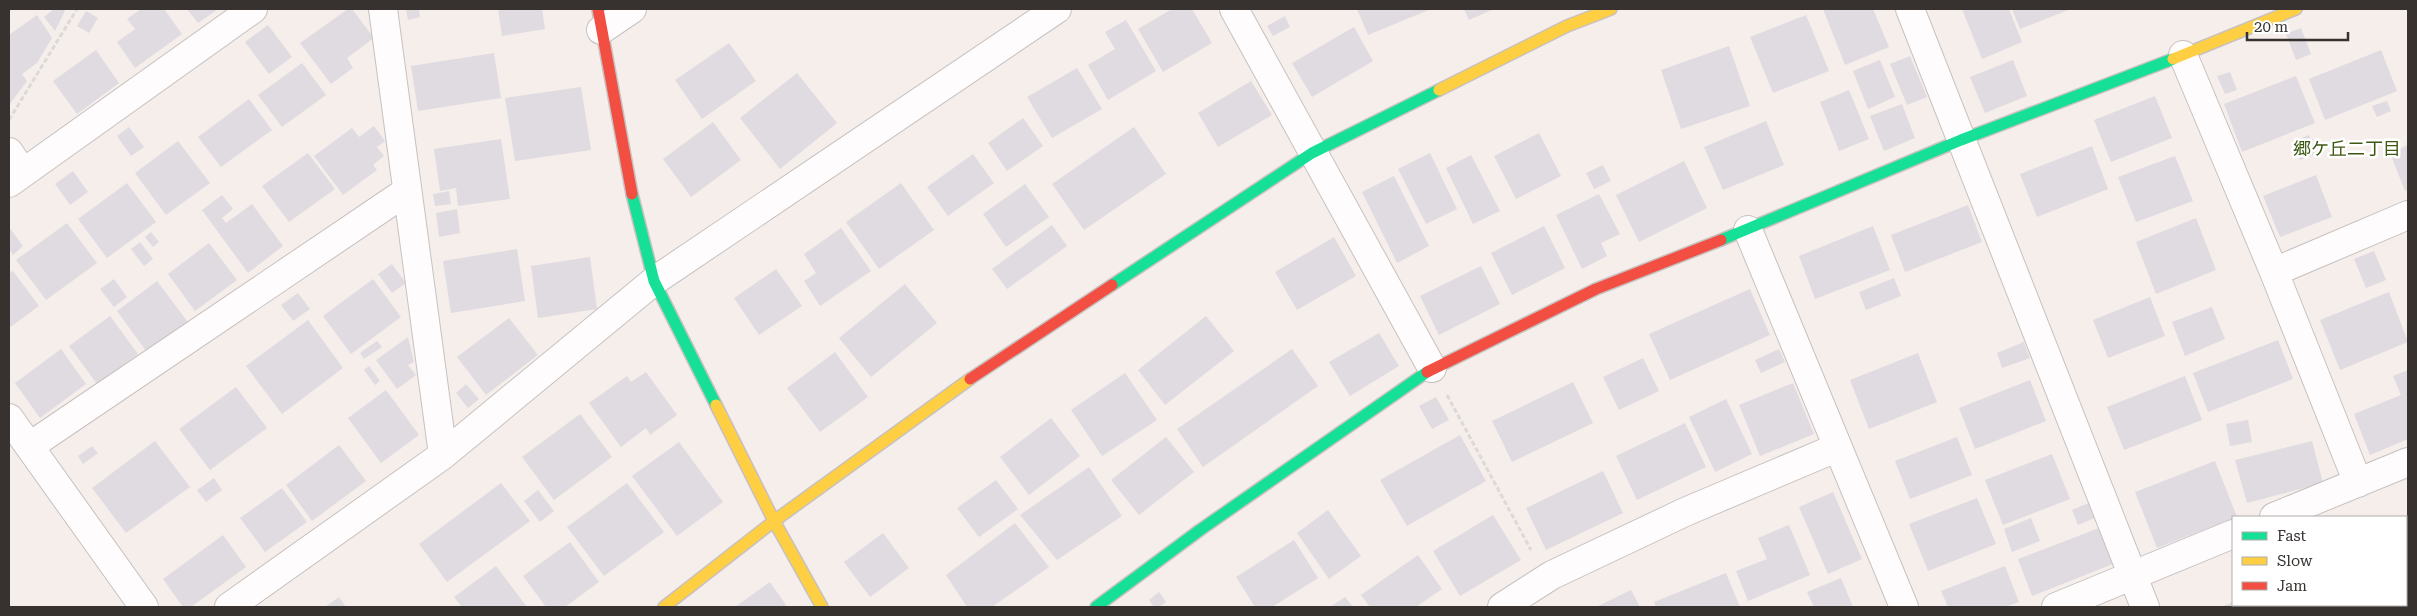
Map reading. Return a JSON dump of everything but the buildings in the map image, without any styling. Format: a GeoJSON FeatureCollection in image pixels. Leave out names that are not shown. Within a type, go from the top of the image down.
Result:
{"type":"FeatureCollection","features":[{"type":"Feature","properties":{"kind":"street"},"geometry":{"type":"LineString","coordinates":[[13,169],[253,9]]}},
{"type":"Feature","properties":{"kind":"street"},"geometry":{"type":"LineString","coordinates":[[383,9],[443,455]]}},
{"type":"Feature","properties":{"kind":"street"},"geometry":{"type":"LineString","coordinates":[[632,9],[600,19],[627,175],[654,281],[774,521],[822,607]]}},
{"type":"Feature","properties":{"kind":"street"},"geometry":{"type":"LineString","coordinates":[[229,607],[443,455],[654,281],[1057,9]]}},
{"type":"Feature","properties":{"kind":"street"},"geometry":{"type":"LineString","coordinates":[[1234,9],[1432,368]]}},
{"type":"Feature","properties":{"kind":"street"},"geometry":{"type":"LineString","coordinates":[[664,607],[774,521],[972,378],[1312,153],[1567,26],[1611,9]]}},
{"type":"Feature","properties":{"kind":"street"},"geometry":{"type":"LineString","coordinates":[[1910,9],[2145,607]]}},
{"type":"Feature","properties":{"kind":"street"},"geometry":{"type":"LineString","coordinates":[[1096,607],[1200,530],[1432,368],[1596,289],[1748,230],[1961,140],[2183,55],[2296,9]]}},
{"type":"Feature","properties":{"kind":"street"},"geometry":{"type":"LineString","coordinates":[[2183,55],[2274,272],[2358,483]]}},
{"type":"Feature","properties":{"kind":"street"},"geometry":{"type":"LineString","coordinates":[[30,446],[407,191]]}},
{"type":"Feature","properties":{"kind":"street"},"geometry":{"type":"LineString","coordinates":[[2274,272],[2408,215]]}},
{"type":"Feature","properties":{"kind":"street"},"geometry":{"type":"LineString","coordinates":[[1748,230],[1836,448],[1904,607]]}},
{"type":"Feature","properties":{"kind":"street"},"geometry":{"type":"LineString","coordinates":[[9,418],[144,607]]}},
{"type":"Feature","properties":{"kind":"street"},"geometry":{"type":"LineString","coordinates":[[1502,607],[1547,578],[1685,512],[1836,448]]}},
{"type":"Feature","properties":{"kind":"street"},"geometry":{"type":"LineString","coordinates":[[2276,516],[2408,462]]}},
{"type":"Feature","properties":{"kind":"street"},"geometry":{"type":"LineString","coordinates":[[2056,607],[2232,534]]}},
{"type":"Feature","properties":{"kind":"path"},"geometry":{"type":"LineString","coordinates":[[9,120],[77,9]]}},
{"type":"Feature","properties":{"kind":"path"},"geometry":{"type":"LineString","coordinates":[[1432,368],[1547,578]]}},
{"type":"Feature","properties":{"kind":"traffic: fast"},"geometry":{"type":"LineString","coordinates":[[1721,240],[1961,140],[2173,59]]}},
{"type":"Feature","properties":{"kind":"traffic: fast"},"geometry":{"type":"LineString","coordinates":[[1112,285],[1312,153],[1439,90]]}},
{"type":"Feature","properties":{"kind":"traffic: fast"},"geometry":{"type":"LineString","coordinates":[[632,194],[654,281],[716,405]]}},
{"type":"Feature","properties":{"kind":"traffic: fast"},"geometry":{"type":"LineString","coordinates":[[1096,607],[1200,530],[1427,372]]}},
{"type":"Feature","properties":{"kind":"traffic: slow"},"geometry":{"type":"LineString","coordinates":[[1439,90],[1567,26],[1611,9]]}},
{"type":"Feature","properties":{"kind":"traffic: slow"},"geometry":{"type":"LineString","coordinates":[[2173,59],[2296,9]]}},
{"type":"Feature","properties":{"kind":"traffic: slow"},"geometry":{"type":"LineString","coordinates":[[664,607],[774,521],[970,379]]}},
{"type":"Feature","properties":{"kind":"traffic: slow"},"geometry":{"type":"LineString","coordinates":[[716,405],[774,521],[822,607]]}},
{"type":"Feature","properties":{"kind":"traffic: jam"},"geometry":{"type":"LineString","coordinates":[[598,9],[632,194]]}},
{"type":"Feature","properties":{"kind":"traffic: jam"},"geometry":{"type":"LineString","coordinates":[[1427,372],[1596,289],[1721,240]]}},
{"type":"Feature","properties":{"kind":"traffic: jam"},"geometry":{"type":"LineString","coordinates":[[970,379],[1112,285]]}},
{"type":"Feature","properties":{"kind":"district","name":"郷ケ丘二丁目"},"geometry":{"type":"Point","coordinates":[2347,148]}}]}
